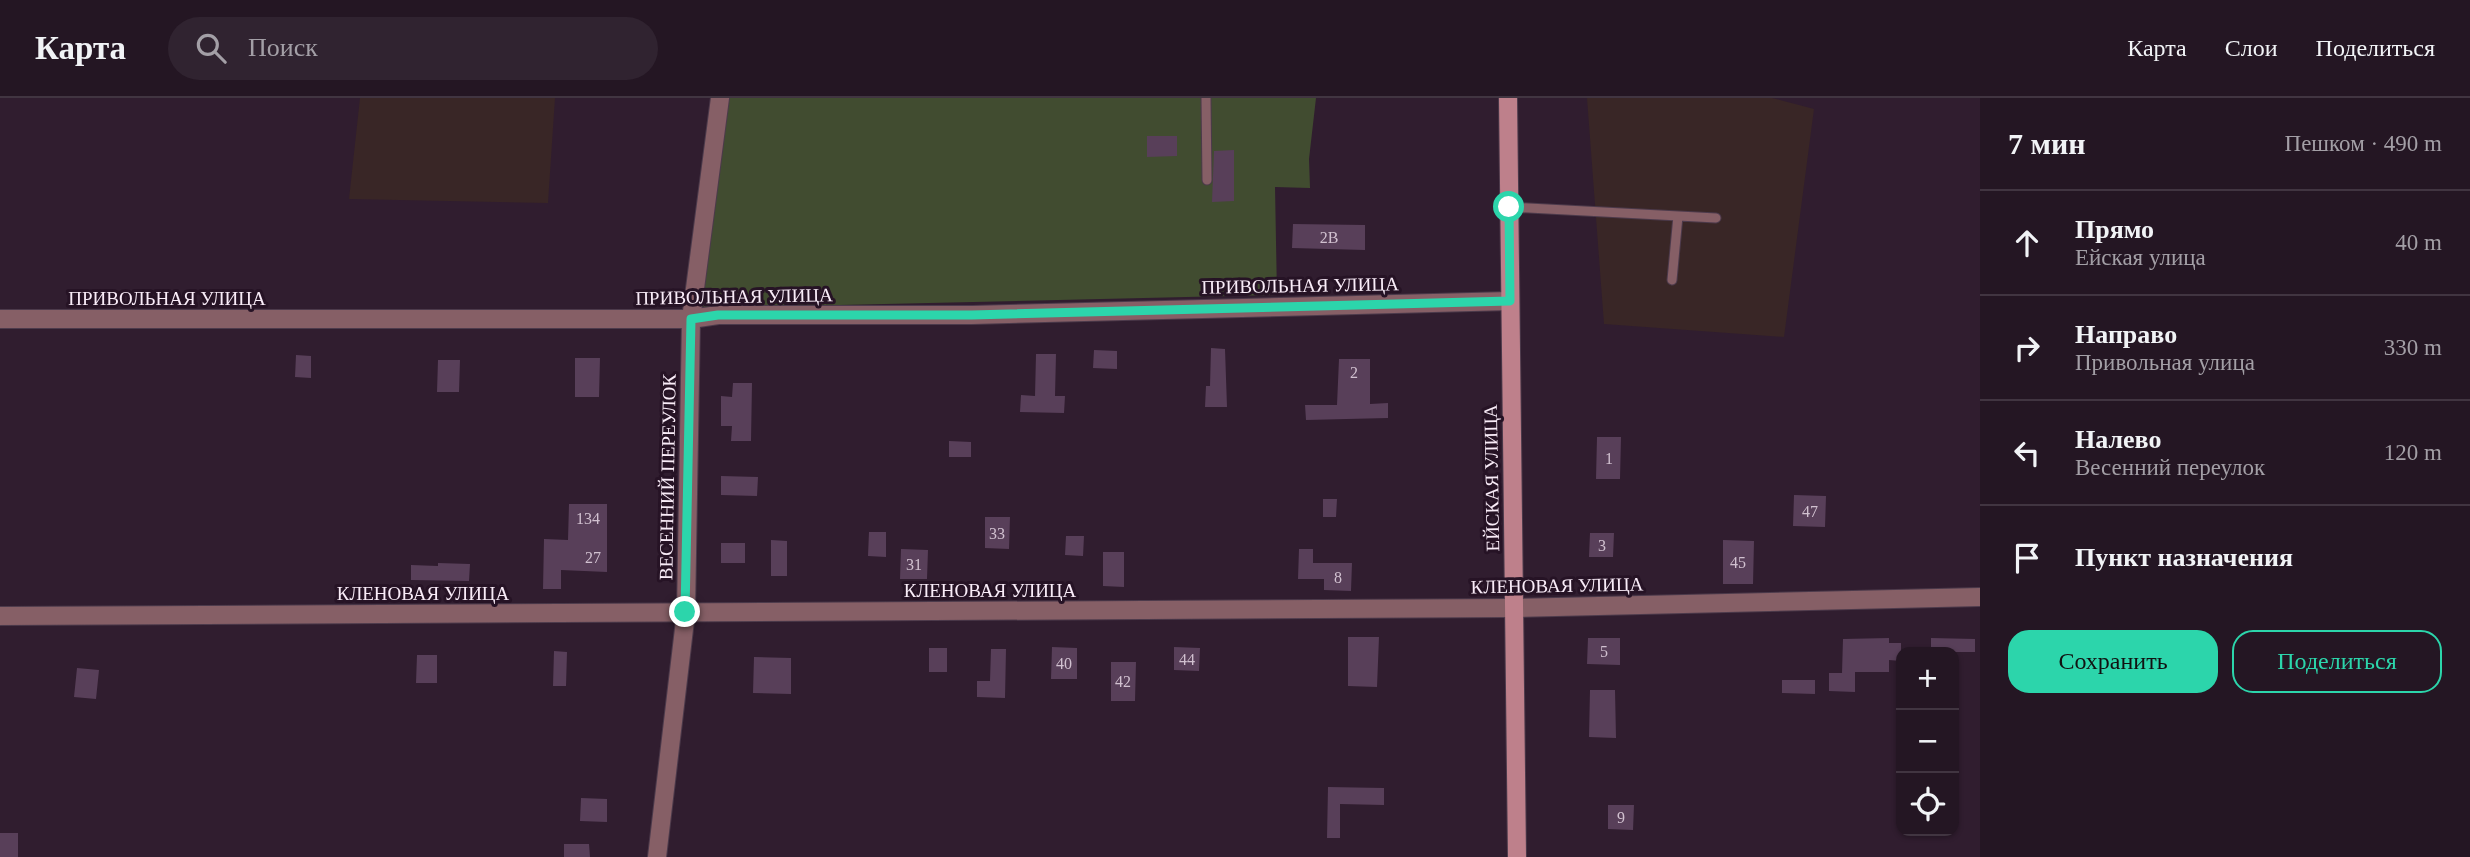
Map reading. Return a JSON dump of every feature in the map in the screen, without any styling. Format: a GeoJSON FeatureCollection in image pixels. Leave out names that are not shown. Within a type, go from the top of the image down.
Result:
{"type":"FeatureCollection","features":[{"type":"Feature","properties":{"kind":"street","name":"ВЕСЕННИЙ ПЕРЕУЛОК"},"geometry":{"type":"LineString","coordinates":[[657,857],[685,612],[691,319],[720,98]]}},
{"type":"Feature","properties":{"kind":"street","name":"ЕЙСКАЯ УЛИЦА"},"geometry":{"type":"LineString","coordinates":[[1508,98],[1517,857]]}},
{"type":"Feature","properties":{"kind":"street","name":"ПРИВОЛЬНАЯ УЛИЦА"},"geometry":{"type":"LineString","coordinates":[[0,318],[691,319],[718,315],[972,315],[1510,301]]}},
{"type":"Feature","properties":{"kind":"street","name":"КЛЕНОВАЯ УЛИЦА"},"geometry":{"type":"LineString","coordinates":[[0,616],[1514,608],[1980,597]]}},
{"type":"Feature","properties":{"kind":"lane"},"geometry":{"type":"LineString","coordinates":[[1206,98],[1207,180]]}},
{"type":"Feature","properties":{"kind":"lane"},"geometry":{"type":"LineString","coordinates":[[1509,207],[1716,218]]}},
{"type":"Feature","properties":{"kind":"lane"},"geometry":{"type":"LineString","coordinates":[[1672,281],[1678,216]]}},
{"type":"Feature","properties":{"kind":"shaded area"},"geometry":{"type":"Polygon","coordinates":[[[360,98],[555,98],[548,203],[349,199],[360,98]]]}},
{"type":"Feature","properties":{"kind":"shaded area"},"geometry":{"type":"Polygon","coordinates":[[[1587,98],[1772,98],[1814,109],[1784,337],[1604,324],[1587,98]]]}},
{"type":"Feature","properties":{"kind":"green space"},"geometry":{"type":"Polygon","coordinates":[[[727,98],[1316,98],[1309,159],[1310,188],[1275,187],[1277,295],[705,308],[699,302],[727,98]]]}},
{"type":"Feature","properties":{"kind":"building"},"geometry":{"type":"Polygon","coordinates":[[[1147,136],[1177,136],[1177,156],[1147,157],[1147,136]]]}},
{"type":"Feature","properties":{"kind":"building"},"geometry":{"type":"Polygon","coordinates":[[[1234,150],[1234,201],[1212,202],[1214,151],[1234,150]]]}},
{"type":"Feature","properties":{"kind":"building"},"geometry":{"type":"Polygon","coordinates":[[[1293,224],[1365,225],[1365,250],[1292,248],[1293,224]]]}},
{"type":"Feature","properties":{"kind":"building"},"geometry":{"type":"Polygon","coordinates":[[[1211,348],[1225,349],[1227,407],[1205,407],[1206,386],[1210,386],[1211,348]]]}},
{"type":"Feature","properties":{"kind":"building"},"geometry":{"type":"Polygon","coordinates":[[[1094,350],[1117,351],[1117,369],[1093,368],[1094,350]]]}},
{"type":"Feature","properties":{"kind":"building"},"geometry":{"type":"Polygon","coordinates":[[[1036,354],[1056,354],[1055,396],[1065,396],[1064,413],[1020,412],[1021,395],[1035,396],[1036,354]]]}},
{"type":"Feature","properties":{"kind":"building"},"geometry":{"type":"Polygon","coordinates":[[[296,355],[311,356],[311,378],[295,377],[296,355]]]}},
{"type":"Feature","properties":{"kind":"building"},"geometry":{"type":"Polygon","coordinates":[[[575,358],[600,358],[599,397],[575,397],[575,358]]]}},
{"type":"Feature","properties":{"kind":"building"},"geometry":{"type":"Polygon","coordinates":[[[1339,359],[1370,359],[1370,404],[1388,403],[1388,418],[1306,420],[1305,405],[1337,405],[1339,359]]]}},
{"type":"Feature","properties":{"kind":"building"},"geometry":{"type":"Polygon","coordinates":[[[438,360],[460,360],[459,392],[437,392],[438,360]]]}},
{"type":"Feature","properties":{"kind":"building"},"geometry":{"type":"Polygon","coordinates":[[[733,383],[752,383],[751,441],[731,441],[732,426],[721,426],[721,396],[732,397],[733,383]]]}},
{"type":"Feature","properties":{"kind":"building"},"geometry":{"type":"Polygon","coordinates":[[[1597,437],[1621,437],[1620,479],[1596,479],[1597,437]]]}},
{"type":"Feature","properties":{"kind":"building"},"geometry":{"type":"Polygon","coordinates":[[[949,441],[971,442],[971,457],[949,457],[949,441]]]}},
{"type":"Feature","properties":{"kind":"building"},"geometry":{"type":"Polygon","coordinates":[[[721,476],[758,477],[757,496],[721,495],[721,476]]]}},
{"type":"Feature","properties":{"kind":"building"},"geometry":{"type":"Polygon","coordinates":[[[1794,495],[1826,496],[1825,527],[1793,526],[1794,495]]]}},
{"type":"Feature","properties":{"kind":"building"},"geometry":{"type":"Polygon","coordinates":[[[1323,499],[1337,499],[1336,517],[1323,517],[1323,499]]]}},
{"type":"Feature","properties":{"kind":"building"},"geometry":{"type":"Polygon","coordinates":[[[569,504],[607,504],[607,572],[561,570],[561,589],[543,589],[544,539],[568,540],[569,504]]]}},
{"type":"Feature","properties":{"kind":"building"},"geometry":{"type":"Polygon","coordinates":[[[985,517],[1010,517],[1009,549],[985,548],[985,517]]]}},
{"type":"Feature","properties":{"kind":"building"},"geometry":{"type":"Polygon","coordinates":[[[869,532],[886,532],[886,557],[868,556],[869,532]]]}},
{"type":"Feature","properties":{"kind":"building"},"geometry":{"type":"Polygon","coordinates":[[[1590,533],[1614,533],[1613,557],[1589,557],[1590,533]]]}},
{"type":"Feature","properties":{"kind":"building"},"geometry":{"type":"Polygon","coordinates":[[[1066,536],[1084,536],[1083,556],[1065,555],[1066,536]]]}},
{"type":"Feature","properties":{"kind":"building"},"geometry":{"type":"Polygon","coordinates":[[[771,540],[787,541],[787,576],[771,576],[771,540]]]}},
{"type":"Feature","properties":{"kind":"building"},"geometry":{"type":"Polygon","coordinates":[[[1723,540],[1754,541],[1753,584],[1723,584],[1723,540]]]}},
{"type":"Feature","properties":{"kind":"building"},"geometry":{"type":"Polygon","coordinates":[[[721,543],[745,543],[745,563],[721,563],[721,543]]]}},
{"type":"Feature","properties":{"kind":"building"},"geometry":{"type":"Polygon","coordinates":[[[901,549],[928,550],[927,579],[900,579],[901,549]]]}},
{"type":"Feature","properties":{"kind":"building"},"geometry":{"type":"Polygon","coordinates":[[[1299,549],[1313,549],[1313,563],[1352,563],[1351,591],[1324,590],[1324,579],[1298,579],[1299,549]]]}},
{"type":"Feature","properties":{"kind":"building"},"geometry":{"type":"Polygon","coordinates":[[[1103,552],[1124,552],[1124,587],[1103,586],[1103,552]]]}},
{"type":"Feature","properties":{"kind":"building"},"geometry":{"type":"Polygon","coordinates":[[[438,563],[470,564],[469,581],[411,580],[411,565],[438,566],[438,563]]]}},
{"type":"Feature","properties":{"kind":"building"},"geometry":{"type":"Polygon","coordinates":[[[1348,637],[1379,637],[1377,687],[1348,686],[1348,637]]]}},
{"type":"Feature","properties":{"kind":"building"},"geometry":{"type":"Polygon","coordinates":[[[1588,638],[1620,638],[1620,665],[1587,664],[1588,638]]]}},
{"type":"Feature","properties":{"kind":"building"},"geometry":{"type":"Polygon","coordinates":[[[1889,638],[1889,643],[1901,643],[1901,647],[1896,647],[1896,661],[1889,660],[1889,672],[1855,672],[1855,692],[1829,691],[1829,673],[1842,673],[1843,639],[1889,638]]]}},
{"type":"Feature","properties":{"kind":"building"},"geometry":{"type":"Polygon","coordinates":[[[1931,638],[1975,639],[1975,652],[1959,652],[1959,647],[1931,647],[1931,638]]]}},
{"type":"Feature","properties":{"kind":"building"},"geometry":{"type":"Polygon","coordinates":[[[1052,647],[1077,648],[1077,679],[1051,679],[1052,647]]]}},
{"type":"Feature","properties":{"kind":"building"},"geometry":{"type":"Polygon","coordinates":[[[1174,647],[1200,648],[1199,671],[1174,670],[1174,647]]]}},
{"type":"Feature","properties":{"kind":"building"},"geometry":{"type":"Polygon","coordinates":[[[929,648],[947,648],[947,672],[929,672],[929,648]]]}},
{"type":"Feature","properties":{"kind":"building"},"geometry":{"type":"Polygon","coordinates":[[[991,649],[1006,649],[1005,698],[977,697],[977,681],[990,681],[991,649]]]}},
{"type":"Feature","properties":{"kind":"building"},"geometry":{"type":"Polygon","coordinates":[[[554,651],[567,652],[566,686],[553,686],[554,651]]]}},
{"type":"Feature","properties":{"kind":"building"},"geometry":{"type":"Polygon","coordinates":[[[417,655],[437,655],[437,683],[416,683],[417,655]]]}},
{"type":"Feature","properties":{"kind":"building"},"geometry":{"type":"Polygon","coordinates":[[[754,657],[791,658],[791,694],[753,693],[754,657]]]}},
{"type":"Feature","properties":{"kind":"building"},"geometry":{"type":"Polygon","coordinates":[[[1111,662],[1136,662],[1135,701],[1111,701],[1111,662]]]}},
{"type":"Feature","properties":{"kind":"building"},"geometry":{"type":"Polygon","coordinates":[[[77,668],[99,670],[96,699],[74,697],[77,668]]]}},
{"type":"Feature","properties":{"kind":"building"},"geometry":{"type":"Polygon","coordinates":[[[1782,680],[1815,680],[1815,694],[1782,693],[1782,680]]]}},
{"type":"Feature","properties":{"kind":"building"},"geometry":{"type":"Polygon","coordinates":[[[1590,690],[1615,690],[1616,738],[1589,737],[1590,690]]]}},
{"type":"Feature","properties":{"kind":"building"},"geometry":{"type":"Polygon","coordinates":[[[1328,787],[1384,788],[1384,805],[1340,804],[1340,838],[1327,838],[1328,787]]]}},
{"type":"Feature","properties":{"kind":"building"},"geometry":{"type":"Polygon","coordinates":[[[581,798],[607,799],[607,822],[580,821],[581,798]]]}},
{"type":"Feature","properties":{"kind":"building"},"geometry":{"type":"Polygon","coordinates":[[[1608,805],[1634,805],[1633,830],[1608,829],[1608,805]]]}},
{"type":"Feature","properties":{"kind":"building"},"geometry":{"type":"Polygon","coordinates":[[[0,833],[18,833],[18,857],[0,857],[0,833]]]}},
{"type":"Feature","properties":{"kind":"building"},"geometry":{"type":"Polygon","coordinates":[[[564,844],[589,844],[590,857],[564,857],[564,844]]]}},
{"type":"Feature","properties":{"kind":"route"},"geometry":{"type":"LineString","coordinates":[[685,612],[691,319],[718,315],[972,315],[1510,301],[1509,207]]}}]}
